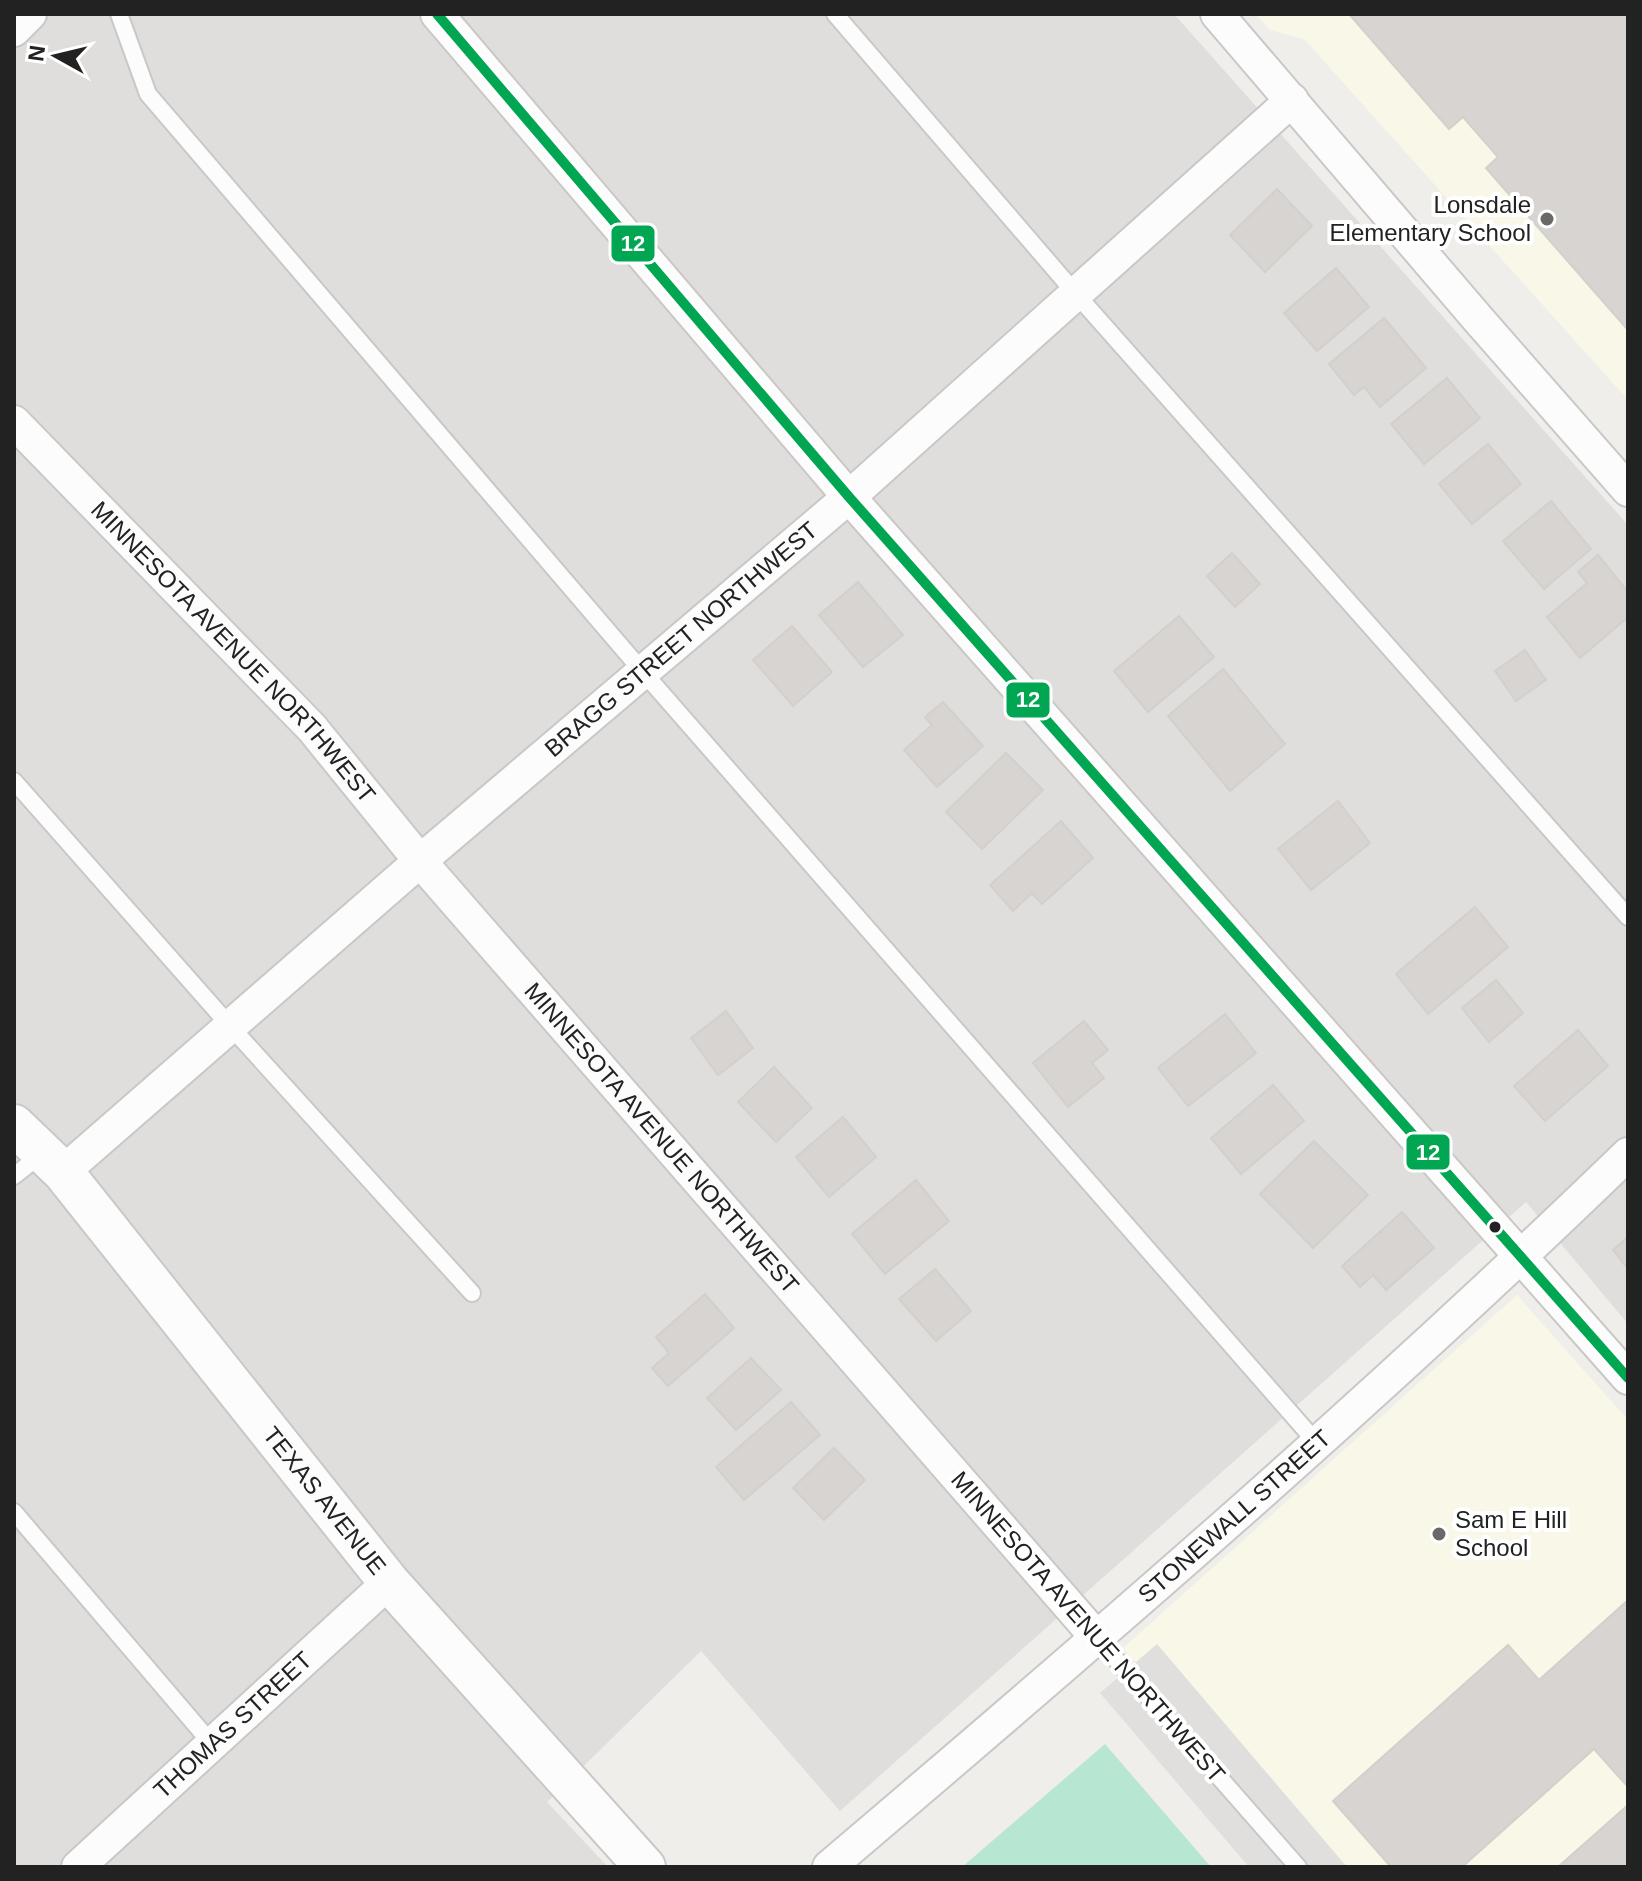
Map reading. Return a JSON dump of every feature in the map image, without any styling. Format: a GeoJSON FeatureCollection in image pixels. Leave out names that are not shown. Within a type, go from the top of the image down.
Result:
{"type":"FeatureCollection","features":[{"type":"Feature","properties":{"kind":"street"},"geometry":{"type":"LineString","coordinates":[[437,14],[849,497],[1628,1378]]}},
{"type":"Feature","properties":{"kind":"street"},"geometry":{"type":"LineString","coordinates":[[1217,14],[1628,490]]}},
{"type":"Feature","properties":{"kind":"street","name":"BRAGG STREET NORTHWEST"},"geometry":{"type":"LineString","coordinates":[[40,1167],[230,1026],[849,497],[1292,100]]}},
{"type":"Feature","properties":{"kind":"street","name":"MINNESOTA AVENUE NORTHWEST"},"geometry":{"type":"LineString","coordinates":[[14,422],[312,728],[420,861],[1098,1639]]}},
{"type":"Feature","properties":{"kind":"street","name":"TEXAS AVENUE"},"geometry":{"type":"LineString","coordinates":[[14,1125],[40,1167],[389,1582],[645,1867]]}},
{"type":"Feature","properties":{"kind":"street","name":"STONEWALL STREET"},"geometry":{"type":"LineString","coordinates":[[829,1867],[1098,1639],[1522,1257],[1628,1154]]}},
{"type":"Feature","properties":{"kind":"street","name":"THOMAS STREET"},"geometry":{"type":"LineString","coordinates":[[78,1867],[389,1582]]}},
{"type":"Feature","properties":{"kind":"lane"},"geometry":{"type":"LineString","coordinates":[[119,14],[148,94],[643,672],[1316,1442]]}},
{"type":"Feature","properties":{"kind":"lane"},"geometry":{"type":"LineString","coordinates":[[835,14],[1076,294],[1628,917]]}},
{"type":"Feature","properties":{"kind":"lane"},"geometry":{"type":"LineString","coordinates":[[14,781],[472,1293]]}},
{"type":"Feature","properties":{"kind":"lane"},"geometry":{"type":"LineString","coordinates":[[14,1512],[212,1744]]}},
{"type":"Feature","properties":{"kind":"lane","name":"MINNESOTA AVENUE NORTHWEST"},"geometry":{"type":"LineString","coordinates":[[1098,1639],[1298,1867]]}},
{"type":"Feature","properties":{"kind":"shaded area"},"geometry":{"type":"Polygon","coordinates":[[[14,14],[1174,14],[1628,525],[1628,1324],[1526,1202],[840,1811],[701,1651],[547,1802],[608,1867],[14,1867],[14,14]]]}},
{"type":"Feature","properties":{"kind":"shaded area","name":"Lonsdale Elementary School"},"geometry":{"type":"Polygon","coordinates":[[[1256,14],[1628,14],[1628,400],[1304,39],[1270,30],[1256,14]]]}},
{"type":"Feature","properties":{"kind":"shaded area","name":"Sam E Hill School"},"geometry":{"type":"Polygon","coordinates":[[[1517,1295],[1628,1420],[1628,1867],[1318,1867],[1123,1648],[1517,1295]]]}},
{"type":"Feature","properties":{"kind":"shaded area"},"geometry":{"type":"Polygon","coordinates":[[[1157,1644],[1347,1867],[1249,1867],[1100,1693],[1157,1644]]]}},
{"type":"Feature","properties":{"kind":"green space"},"geometry":{"type":"Polygon","coordinates":[[[1105,1744],[1211,1867],[962,1867],[1105,1744]]]}},
{"type":"Feature","properties":{"kind":"building","name":"Lonsdale Elementary School"},"geometry":{"type":"Polygon","coordinates":[[[1349,14],[1628,14],[1628,330],[1486,168],[1498,157],[1463,117],[1449,129],[1349,14]]]}},
{"type":"Feature","properties":{"kind":"building"},"geometry":{"type":"Polygon","coordinates":[[[1277,189],[1312,226],[1265,272],[1230,235],[1277,189]]]}},
{"type":"Feature","properties":{"kind":"building"},"geometry":{"type":"Polygon","coordinates":[[[1336,268],[1369,307],[1317,351],[1284,313],[1336,268]]]}},
{"type":"Feature","properties":{"kind":"building"},"geometry":{"type":"Polygon","coordinates":[[[1384,318],[1426,368],[1380,407],[1364,387],[1354,395],[1329,364],[1384,318]]]}},
{"type":"Feature","properties":{"kind":"building"},"geometry":{"type":"Polygon","coordinates":[[[1447,378],[1480,418],[1424,464],[1391,424],[1447,378]]]}},
{"type":"Feature","properties":{"kind":"building"},"geometry":{"type":"Polygon","coordinates":[[[1488,444],[1521,484],[1472,524],[1439,484],[1488,444]]]}},
{"type":"Feature","properties":{"kind":"building"},"geometry":{"type":"Polygon","coordinates":[[[1551,501],[1591,549],[1544,589],[1503,541],[1551,501]]]}},
{"type":"Feature","properties":{"kind":"building"},"geometry":{"type":"Polygon","coordinates":[[[1232,553],[1260,584],[1235,607],[1207,576],[1232,553]]]}},
{"type":"Feature","properties":{"kind":"building"},"geometry":{"type":"Polygon","coordinates":[[[1598,555],[1628,592],[1628,617],[1580,658],[1547,617],[1587,583],[1578,572],[1598,555]]]}},
{"type":"Feature","properties":{"kind":"building"},"geometry":{"type":"Polygon","coordinates":[[[858,582],[903,635],[863,667],[819,615],[858,582]]]}},
{"type":"Feature","properties":{"kind":"building"},"geometry":{"type":"Polygon","coordinates":[[[1179,616],[1214,657],[1148,712],[1114,671],[1179,616]]]}},
{"type":"Feature","properties":{"kind":"building"},"geometry":{"type":"Polygon","coordinates":[[[792,626],[832,672],[793,706],[753,660],[792,626]]]}},
{"type":"Feature","properties":{"kind":"building"},"geometry":{"type":"Polygon","coordinates":[[[1525,650],[1546,680],[1516,701],[1495,671],[1525,650]]]}},
{"type":"Feature","properties":{"kind":"building"},"geometry":{"type":"Polygon","coordinates":[[[1223,669],[1285,744],[1230,791],[1168,716],[1223,669]]]}},
{"type":"Feature","properties":{"kind":"building"},"geometry":{"type":"Polygon","coordinates":[[[943,702],[983,746],[937,787],[904,750],[932,725],[925,717],[943,702]]]}},
{"type":"Feature","properties":{"kind":"building"},"geometry":{"type":"Polygon","coordinates":[[[1006,753],[1043,790],[982,849],[946,812],[1006,753]]]}},
{"type":"Feature","properties":{"kind":"building"},"geometry":{"type":"Polygon","coordinates":[[[1338,801],[1370,843],[1311,890],[1278,849],[1338,801]]]}},
{"type":"Feature","properties":{"kind":"building"},"geometry":{"type":"Polygon","coordinates":[[[1061,821],[1093,858],[1042,904],[1032,893],[1013,911],[990,885],[1061,821]]]}},
{"type":"Feature","properties":{"kind":"building"},"geometry":{"type":"Polygon","coordinates":[[[1475,907],[1508,947],[1428,1014],[1396,974],[1475,907]]]}},
{"type":"Feature","properties":{"kind":"building"},"geometry":{"type":"Polygon","coordinates":[[[1496,980],[1523,1013],[1489,1042],[1462,1008],[1496,980]]]}},
{"type":"Feature","properties":{"kind":"building"},"geometry":{"type":"Polygon","coordinates":[[[726,1011],[753,1048],[718,1075],[691,1038],[726,1011]]]}},
{"type":"Feature","properties":{"kind":"building"},"geometry":{"type":"Polygon","coordinates":[[[1225,1014],[1256,1053],[1188,1106],[1158,1068],[1225,1014]]]}},
{"type":"Feature","properties":{"kind":"building"},"geometry":{"type":"Polygon","coordinates":[[[1084,1021],[1108,1050],[1092,1063],[1104,1078],[1068,1107],[1033,1063],[1084,1021]]]}},
{"type":"Feature","properties":{"kind":"building"},"geometry":{"type":"Polygon","coordinates":[[[1578,1030],[1608,1066],[1545,1121],[1514,1086],[1578,1030]]]}},
{"type":"Feature","properties":{"kind":"building"},"geometry":{"type":"Polygon","coordinates":[[[774,1067],[812,1108],[776,1142],[738,1102],[774,1067]]]}},
{"type":"Feature","properties":{"kind":"building"},"geometry":{"type":"Polygon","coordinates":[[[1273,1085],[1304,1121],[1241,1174],[1211,1138],[1273,1085]]]}},
{"type":"Feature","properties":{"kind":"building"},"geometry":{"type":"Polygon","coordinates":[[[843,1117],[876,1157],[829,1197],[796,1157],[843,1117]]]}},
{"type":"Feature","properties":{"kind":"building"},"geometry":{"type":"Polygon","coordinates":[[[1314,1141],[1368,1195],[1313,1248],[1260,1194],[1314,1141]]]}},
{"type":"Feature","properties":{"kind":"building"},"geometry":{"type":"Polygon","coordinates":[[[916,1180],[949,1221],[885,1274],[852,1234],[916,1180]]]}},
{"type":"Feature","properties":{"kind":"building"},"geometry":{"type":"Polygon","coordinates":[[[1402,1212],[1434,1248],[1386,1290],[1373,1275],[1360,1287],[1342,1266],[1402,1212]]]}},
{"type":"Feature","properties":{"kind":"building"},"geometry":{"type":"Polygon","coordinates":[[[1628,1237],[1628,1269],[1613,1250],[1628,1237]]]}},
{"type":"Feature","properties":{"kind":"building"},"geometry":{"type":"Polygon","coordinates":[[[935,1269],[971,1311],[936,1341],[899,1299],[935,1269]]]}},
{"type":"Feature","properties":{"kind":"building"},"geometry":{"type":"Polygon","coordinates":[[[705,1294],[734,1328],[668,1386],[652,1368],[669,1353],[656,1337],[705,1294]]]}},
{"type":"Feature","properties":{"kind":"building"},"geometry":{"type":"Polygon","coordinates":[[[751,1358],[781,1390],[736,1430],[707,1398],[751,1358]]]}},
{"type":"Feature","properties":{"kind":"building"},"geometry":{"type":"Polygon","coordinates":[[[791,1402],[820,1435],[744,1500],[716,1467],[791,1402]]]}},
{"type":"Feature","properties":{"kind":"building"},"geometry":{"type":"Polygon","coordinates":[[[834,1448],[865,1480],[824,1520],[793,1488],[834,1448]]]}},
{"type":"Feature","properties":{"kind":"building"},"geometry":{"type":"Polygon","coordinates":[[[1628,1600],[1628,1787],[1594,1749],[1462,1867],[1391,1867],[1333,1801],[1508,1645],[1539,1680],[1628,1600]]]}},
{"type":"Feature","properties":{"kind":"building"},"geometry":{"type":"Polygon","coordinates":[[[1628,1805],[1628,1867],[1558,1867],[1628,1805]]]}},
{"type":"Feature","properties":{"kind":"transit line","name":"12"},"geometry":{"type":"LineString","coordinates":[[437,14],[849,497],[1628,1378]]}},
{"type":"Feature","properties":{"kind":"place","name":"Lonsdale Elementary School"},"geometry":{"type":"Point","coordinates":[1547,219]}},
{"type":"Feature","properties":{"kind":"place","name":"Sam E Hill School"},"geometry":{"type":"Point","coordinates":[1439,1534]}}]}
